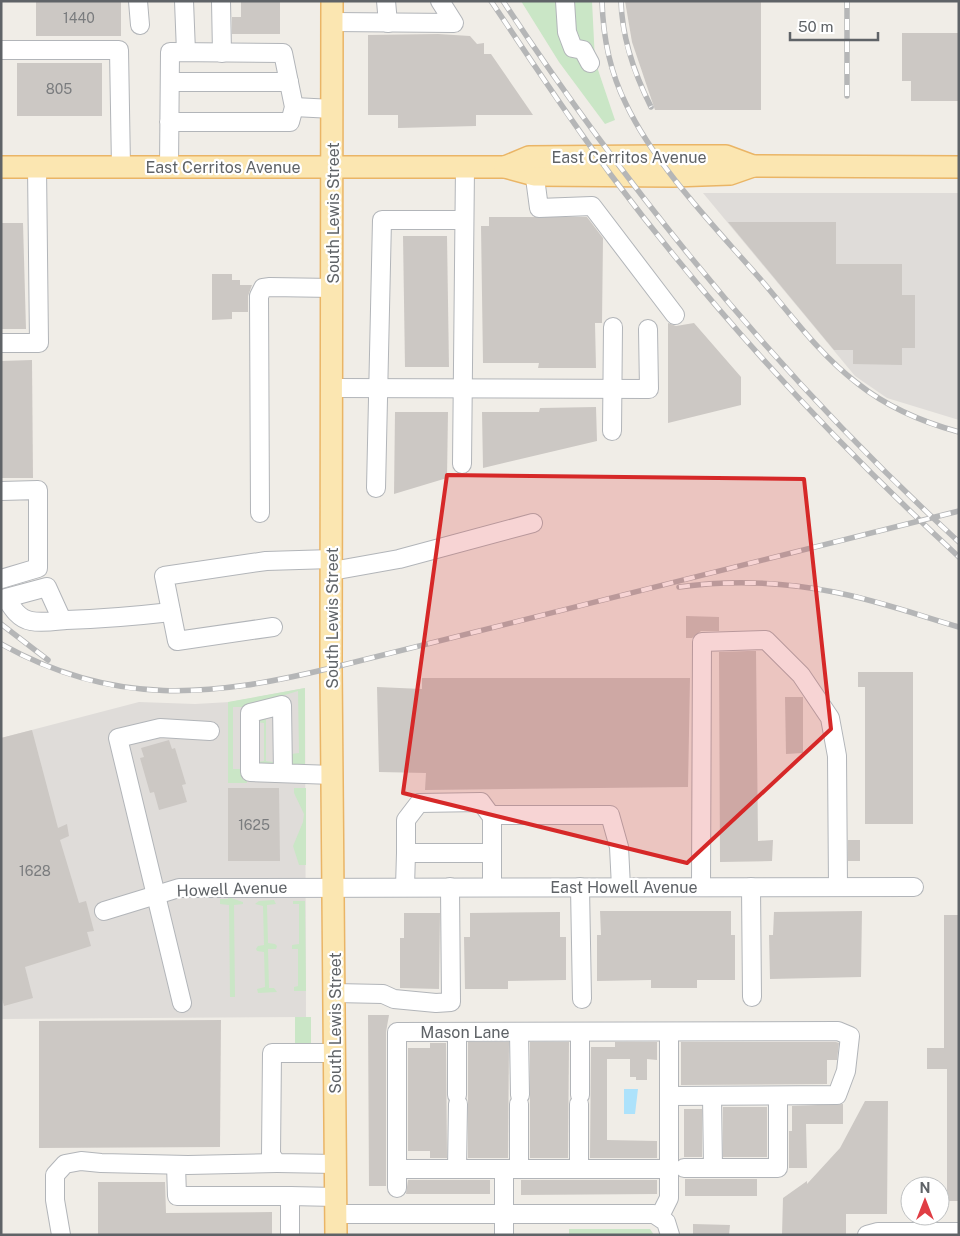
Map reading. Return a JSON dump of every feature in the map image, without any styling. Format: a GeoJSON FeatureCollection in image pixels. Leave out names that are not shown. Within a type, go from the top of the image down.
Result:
{"type":"FeatureCollection","features":[{"type":"Feature","properties":{"kind":"main road","name":"South Lewis Street"},"geometry":{"type":"LineString","coordinates":[[332,12],[332,565],[336,1215]]}},
{"type":"Feature","properties":{"kind":"main road","name":"East Cerritos Avenue"},"geometry":{"type":"LineString","coordinates":[[1,167],[533,166],[730,174],[753,166],[959,166]]}},
{"type":"Feature","properties":{"kind":"street"},"geometry":{"type":"LineString","coordinates":[[138,1],[140,25]]}},
{"type":"Feature","properties":{"kind":"street"},"geometry":{"type":"LineString","coordinates":[[184,1],[186,52]]}},
{"type":"Feature","properties":{"kind":"street"},"geometry":{"type":"LineString","coordinates":[[221,1],[222,53]]}},
{"type":"Feature","properties":{"kind":"street"},"geometry":{"type":"LineString","coordinates":[[386,1],[388,23]]}},
{"type":"Feature","properties":{"kind":"street"},"geometry":{"type":"LineString","coordinates":[[332,12],[388,23],[454,23],[440,1]]}},
{"type":"Feature","properties":{"kind":"street"},"geometry":{"type":"LineString","coordinates":[[565,1],[567,32],[573,48],[584,50],[590,63]]}},
{"type":"Feature","properties":{"kind":"street"},"geometry":{"type":"LineString","coordinates":[[10,49],[119,50],[121,166]]}},
{"type":"Feature","properties":{"kind":"street"},"geometry":{"type":"LineString","coordinates":[[169,167],[170,52],[283,53],[294,107],[290,122],[170,122]]}},
{"type":"Feature","properties":{"kind":"street"},"geometry":{"type":"LineString","coordinates":[[170,82],[289,82]]}},
{"type":"Feature","properties":{"kind":"street"},"geometry":{"type":"LineString","coordinates":[[294,107],[333,109]]}},
{"type":"Feature","properties":{"kind":"street"},"geometry":{"type":"LineString","coordinates":[[462,464],[465,166]]}},
{"type":"Feature","properties":{"kind":"street"},"geometry":{"type":"LineString","coordinates":[[533,166],[539,208],[592,206],[675,315]]}},
{"type":"Feature","properties":{"kind":"street"},"geometry":{"type":"LineString","coordinates":[[1,343],[39,343],[37,167]]}},
{"type":"Feature","properties":{"kind":"street"},"geometry":{"type":"LineString","coordinates":[[376,488],[380,388],[382,220],[464,220]]}},
{"type":"Feature","properties":{"kind":"street"},"geometry":{"type":"LineString","coordinates":[[260,512],[260,292],[270,286],[333,288]]}},
{"type":"Feature","properties":{"kind":"street"},"geometry":{"type":"LineString","coordinates":[[612,327],[612,431]]}},
{"type":"Feature","properties":{"kind":"street"},"geometry":{"type":"LineString","coordinates":[[333,388],[649,389],[648,329]]}},
{"type":"Feature","properties":{"kind":"street"},"geometry":{"type":"LineString","coordinates":[[1,491],[38,490],[38,568],[1,579]]}},
{"type":"Feature","properties":{"kind":"street"},"geometry":{"type":"LineString","coordinates":[[272,627],[177,641],[164,576],[266,561],[332,565],[399,559],[533,523]]}},
{"type":"Feature","properties":{"kind":"street"},"geometry":{"type":"LineString","coordinates":[[62,620],[171,612]]}},
{"type":"Feature","properties":{"kind":"street"},"geometry":{"type":"LineString","coordinates":[[701,887],[702,642],[766,640],[801,674],[830,718],[837,756],[838,887]]}},
{"type":"Feature","properties":{"kind":"street"},"geometry":{"type":"LineString","coordinates":[[182,1003],[118,738],[160,728],[210,731]]}},
{"type":"Feature","properties":{"kind":"street"},"geometry":{"type":"LineString","coordinates":[[282,773],[333,774]]}},
{"type":"Feature","properties":{"kind":"street"},"geometry":{"type":"LineString","coordinates":[[405,887],[406,820],[419,803],[481,802],[492,817],[492,887]]}},
{"type":"Feature","properties":{"kind":"street"},"geometry":{"type":"LineString","coordinates":[[492,817],[492,815],[610,815],[619,847],[621,887]]}},
{"type":"Feature","properties":{"kind":"street"},"geometry":{"type":"LineString","coordinates":[[406,852],[492,853]]}},
{"type":"Feature","properties":{"kind":"street","name":"Howell Avenue"},"geometry":{"type":"LineString","coordinates":[[104,911],[179,888],[334,887]]}},
{"type":"Feature","properties":{"kind":"street","name":"East Howell Avenue"},"geometry":{"type":"LineString","coordinates":[[334,887],[914,887]]}},
{"type":"Feature","properties":{"kind":"street"},"geometry":{"type":"LineString","coordinates":[[335,993],[383,994],[394,999],[436,1003],[451,1002],[450,887]]}},
{"type":"Feature","properties":{"kind":"street"},"geometry":{"type":"LineString","coordinates":[[580,887],[582,999]]}},
{"type":"Feature","properties":{"kind":"street"},"geometry":{"type":"LineString","coordinates":[[751,887],[752,997]]}},
{"type":"Feature","properties":{"kind":"street","name":"Mason Lane"},"geometry":{"type":"LineString","coordinates":[[397,1188],[397,1032],[838,1031],[850,1036],[847,1064],[837,1095],[669,1096]]}},
{"type":"Feature","properties":{"kind":"street"},"geometry":{"type":"LineString","coordinates":[[457,1032],[457,1168]]}},
{"type":"Feature","properties":{"kind":"street"},"geometry":{"type":"LineString","coordinates":[[504,1235],[504,1213],[520,1100],[520,1032]]}},
{"type":"Feature","properties":{"kind":"street"},"geometry":{"type":"LineString","coordinates":[[579,1169],[580,1032]]}},
{"type":"Feature","properties":{"kind":"street"},"geometry":{"type":"LineString","coordinates":[[665,1224],[676,1168],[669,1096],[669,1032]]}},
{"type":"Feature","properties":{"kind":"street"},"geometry":{"type":"LineString","coordinates":[[277,1163],[271,1155],[272,1053],[335,1053]]}},
{"type":"Feature","properties":{"kind":"street"},"geometry":{"type":"LineString","coordinates":[[712,1096],[712,1168]]}},
{"type":"Feature","properties":{"kind":"street"},"geometry":{"type":"LineString","coordinates":[[397,1168],[778,1168],[778,1096]]}},
{"type":"Feature","properties":{"kind":"street"},"geometry":{"type":"LineString","coordinates":[[61,1235],[55,1200],[55,1174],[65,1164],[81,1161],[176,1165],[336,1164]]}},
{"type":"Feature","properties":{"kind":"street"},"geometry":{"type":"LineString","coordinates":[[176,1165],[176,1196],[290,1196],[336,1215],[654,1214],[665,1224]]}},
{"type":"Feature","properties":{"kind":"street"},"geometry":{"type":"LineString","coordinates":[[290,1196],[290,1235]]}},
{"type":"Feature","properties":{"kind":"street"},"geometry":{"type":"LineString","coordinates":[[867,1235],[878,1232],[959,1232]]}},
{"type":"Feature","properties":{"kind":"highlighted area"},"geometry":{"type":"Polygon","coordinates":[[[447,475],[804,479],[831,729],[687,863],[403,793],[447,475]]]}},
{"type":"Feature","properties":{"kind":"shaded area"},"geometry":{"type":"Polygon","coordinates":[[[703,193],[959,193],[959,420],[887,398],[855,376],[703,193]]]}},
{"type":"Feature","properties":{"kind":"shaded area"},"geometry":{"type":"Polygon","coordinates":[[[305,688],[306,1017],[1,1019],[1,738],[139,702],[195,704],[230,702],[305,688]]]}},
{"type":"Feature","properties":{"kind":"green space"},"geometry":{"type":"Polygon","coordinates":[[[521,1],[592,1],[595,61],[615,120],[605,124],[559,62],[521,1]]]}},
{"type":"Feature","properties":{"kind":"green space"},"geometry":{"type":"Polygon","coordinates":[[[305,688],[305,766],[291,766],[291,754],[299,753],[298,691],[245,707],[233,707],[233,769],[243,769],[243,780],[247,780],[247,783],[228,783],[228,702],[305,688]]]}},
{"type":"Feature","properties":{"kind":"green space"},"geometry":{"type":"Polygon","coordinates":[[[276,712],[276,717],[266,717],[266,761],[273,762],[273,765],[256,765],[256,762],[264,761],[264,723],[256,722],[256,716],[276,712]]]}},
{"type":"Feature","properties":{"kind":"green space"},"geometry":{"type":"Polygon","coordinates":[[[294,788],[306,788],[306,865],[299,865],[293,846],[303,822],[304,814],[294,793],[294,788]]]}},
{"type":"Feature","properties":{"kind":"green space"},"geometry":{"type":"Polygon","coordinates":[[[228,897],[243,902],[243,904],[234,905],[235,997],[230,997],[229,905],[220,904],[220,899],[228,899],[228,897]]]}},
{"type":"Feature","properties":{"kind":"green space"},"geometry":{"type":"Polygon","coordinates":[[[274,900],[276,904],[267,905],[268,943],[277,946],[276,949],[268,949],[269,988],[274,988],[277,992],[258,993],[257,989],[265,987],[264,952],[257,951],[256,949],[258,946],[264,945],[263,906],[255,904],[259,901],[274,900]]]}},
{"type":"Feature","properties":{"kind":"green space"},"geometry":{"type":"Polygon","coordinates":[[[293,901],[305,901],[306,991],[294,991],[294,987],[298,986],[298,949],[292,949],[292,945],[299,944],[299,904],[293,904],[293,901]]]}},
{"type":"Feature","properties":{"kind":"green space"},"geometry":{"type":"Polygon","coordinates":[[[295,1017],[311,1017],[311,1046],[295,1047],[295,1017]]]}},
{"type":"Feature","properties":{"kind":"green space"},"geometry":{"type":"Polygon","coordinates":[[[569,1229],[650,1229],[654,1235],[569,1235],[569,1229]]]}},
{"type":"Feature","properties":{"kind":"water"},"geometry":{"type":"Polygon","coordinates":[[[624,1089],[638,1089],[635,1114],[624,1114],[624,1089]]]}},
{"type":"Feature","properties":{"kind":"building"},"geometry":{"type":"Polygon","coordinates":[[[36,1],[121,1],[121,36],[36,36],[36,1]]]}},
{"type":"Feature","properties":{"kind":"building"},"geometry":{"type":"Polygon","coordinates":[[[241,1],[280,1],[280,34],[232,34],[232,17],[241,17],[241,1]]]}},
{"type":"Feature","properties":{"kind":"building"},"geometry":{"type":"Polygon","coordinates":[[[625,1],[761,1],[761,110],[655,110],[632,42],[625,1]]]}},
{"type":"Feature","properties":{"kind":"building"},"geometry":{"type":"Polygon","coordinates":[[[902,33],[959,33],[959,101],[911,101],[911,81],[902,81],[902,33]]]}},
{"type":"Feature","properties":{"kind":"building"},"geometry":{"type":"Polygon","coordinates":[[[438,34],[470,36],[477,44],[484,43],[484,54],[491,54],[533,115],[476,115],[476,126],[398,128],[398,115],[368,115],[368,35],[438,34]]]}},
{"type":"Feature","properties":{"kind":"building"},"geometry":{"type":"Polygon","coordinates":[[[17,63],[102,63],[102,116],[17,116],[17,63]]]}},
{"type":"Feature","properties":{"kind":"building"},"geometry":{"type":"Polygon","coordinates":[[[489,217],[587,217],[603,238],[602,323],[595,323],[596,368],[538,368],[539,363],[483,363],[481,226],[489,226],[489,217]]]}},
{"type":"Feature","properties":{"kind":"building"},"geometry":{"type":"Polygon","coordinates":[[[728,222],[836,222],[836,264],[902,264],[902,295],[915,295],[915,348],[902,348],[902,365],[853,364],[853,350],[834,350],[728,222]]]}},
{"type":"Feature","properties":{"kind":"building"},"geometry":{"type":"Polygon","coordinates":[[[1,223],[23,223],[26,329],[1,329],[1,223]]]}},
{"type":"Feature","properties":{"kind":"building"},"geometry":{"type":"Polygon","coordinates":[[[403,236],[447,236],[449,367],[405,367],[403,236]]]}},
{"type":"Feature","properties":{"kind":"building"},"geometry":{"type":"Polygon","coordinates":[[[212,274],[232,274],[232,280],[240,280],[240,285],[252,285],[248,296],[248,312],[232,312],[232,319],[212,320],[212,274]]]}},
{"type":"Feature","properties":{"kind":"building"},"geometry":{"type":"Polygon","coordinates":[[[668,323],[676,326],[694,323],[741,377],[741,405],[668,423],[668,323]]]}},
{"type":"Feature","properties":{"kind":"building"},"geometry":{"type":"Polygon","coordinates":[[[32,360],[33,478],[1,478],[1,361],[32,360]]]}},
{"type":"Feature","properties":{"kind":"building"},"geometry":{"type":"Polygon","coordinates":[[[596,407],[597,441],[483,468],[482,412],[539,412],[540,408],[596,407]]]}},
{"type":"Feature","properties":{"kind":"building"},"geometry":{"type":"Polygon","coordinates":[[[395,412],[448,412],[447,478],[394,494],[395,412]]]}},
{"type":"Feature","properties":{"kind":"building"},"geometry":{"type":"Polygon","coordinates":[[[686,616],[719,617],[719,631],[701,631],[692,638],[686,638],[686,616]]]}},
{"type":"Feature","properties":{"kind":"building"},"geometry":{"type":"Polygon","coordinates":[[[756,651],[758,841],[773,840],[772,861],[720,862],[719,652],[756,651]]]}},
{"type":"Feature","properties":{"kind":"building"},"geometry":{"type":"Polygon","coordinates":[[[858,672],[913,672],[913,824],[865,824],[865,687],[858,687],[858,672]]]}},
{"type":"Feature","properties":{"kind":"building"},"geometry":{"type":"Polygon","coordinates":[[[422,678],[690,678],[688,787],[425,790],[426,773],[379,772],[377,687],[422,689],[422,678]]]}},
{"type":"Feature","properties":{"kind":"building"},"geometry":{"type":"Polygon","coordinates":[[[785,697],[803,697],[803,753],[786,754],[785,697]]]}},
{"type":"Feature","properties":{"kind":"building"},"geometry":{"type":"Polygon","coordinates":[[[32,730],[58,828],[67,824],[69,836],[60,840],[79,903],[86,901],[94,931],[87,932],[91,946],[25,967],[33,998],[4,1006],[1,995],[1,738],[32,730]]]}},
{"type":"Feature","properties":{"kind":"building"},"geometry":{"type":"Polygon","coordinates":[[[169,740],[172,749],[175,748],[186,784],[182,785],[187,802],[159,810],[154,792],[150,793],[140,758],[144,757],[141,748],[169,740]]]}},
{"type":"Feature","properties":{"kind":"building"},"geometry":{"type":"Polygon","coordinates":[[[228,788],[279,788],[280,861],[228,861],[228,788]]]}},
{"type":"Feature","properties":{"kind":"building"},"geometry":{"type":"Polygon","coordinates":[[[848,840],[860,840],[860,861],[848,861],[848,840]]]}},
{"type":"Feature","properties":{"kind":"building"},"geometry":{"type":"Polygon","coordinates":[[[600,911],[731,911],[731,935],[735,935],[735,980],[697,980],[697,988],[651,988],[651,980],[597,981],[597,935],[601,935],[600,911]]]}},
{"type":"Feature","properties":{"kind":"building"},"geometry":{"type":"Polygon","coordinates":[[[862,911],[861,977],[770,979],[769,935],[773,935],[774,912],[862,911]]]}},
{"type":"Feature","properties":{"kind":"building"},"geometry":{"type":"Polygon","coordinates":[[[560,912],[560,937],[566,937],[566,980],[508,981],[508,989],[465,989],[464,937],[470,937],[470,913],[560,912]]]}},
{"type":"Feature","properties":{"kind":"building"},"geometry":{"type":"Polygon","coordinates":[[[404,913],[440,913],[439,989],[400,988],[400,938],[404,938],[404,913]]]}},
{"type":"Feature","properties":{"kind":"building"},"geometry":{"type":"Polygon","coordinates":[[[944,915],[959,915],[959,1201],[950,1201],[950,1176],[947,1176],[947,1069],[927,1069],[927,1048],[944,1048],[944,915]]]}},
{"type":"Feature","properties":{"kind":"building"},"geometry":{"type":"Polygon","coordinates":[[[368,1015],[389,1015],[386,1032],[386,1186],[369,1186],[368,1015]]]}},
{"type":"Feature","properties":{"kind":"building"},"geometry":{"type":"Polygon","coordinates":[[[221,1020],[220,1147],[39,1148],[39,1021],[221,1020]]]}},
{"type":"Feature","properties":{"kind":"building"},"geometry":{"type":"Polygon","coordinates":[[[468,1042],[509,1042],[508,1158],[468,1158],[468,1042]]]}},
{"type":"Feature","properties":{"kind":"building"},"geometry":{"type":"Polygon","coordinates":[[[530,1042],[569,1042],[568,1158],[530,1158],[530,1042]]]}},
{"type":"Feature","properties":{"kind":"building"},"geometry":{"type":"Polygon","coordinates":[[[615,1042],[657,1042],[657,1060],[647,1059],[647,1080],[636,1080],[636,1077],[630,1077],[630,1059],[607,1059],[607,1140],[657,1141],[657,1158],[590,1158],[591,1047],[615,1047],[615,1042]]]}},
{"type":"Feature","properties":{"kind":"building"},"geometry":{"type":"Polygon","coordinates":[[[681,1042],[839,1043],[837,1060],[827,1060],[827,1084],[681,1085],[681,1042]]]}},
{"type":"Feature","properties":{"kind":"building"},"geometry":{"type":"Polygon","coordinates":[[[430,1043],[446,1043],[447,1158],[430,1158],[430,1151],[408,1151],[408,1048],[430,1048],[430,1043]]]}},
{"type":"Feature","properties":{"kind":"building"},"geometry":{"type":"Polygon","coordinates":[[[865,1101],[888,1101],[887,1214],[846,1214],[846,1235],[782,1235],[783,1198],[807,1181],[807,1184],[840,1148],[865,1101]]]}},
{"type":"Feature","properties":{"kind":"building"},"geometry":{"type":"Polygon","coordinates":[[[843,1104],[843,1124],[806,1124],[807,1168],[789,1168],[789,1131],[792,1131],[792,1106],[843,1104]]]}},
{"type":"Feature","properties":{"kind":"building"},"geometry":{"type":"Polygon","coordinates":[[[723,1107],[767,1107],[767,1157],[723,1157],[723,1107]]]}},
{"type":"Feature","properties":{"kind":"building"},"geometry":{"type":"Polygon","coordinates":[[[684,1109],[702,1109],[702,1157],[684,1157],[684,1109]]]}},
{"type":"Feature","properties":{"kind":"building"},"geometry":{"type":"Polygon","coordinates":[[[685,1179],[757,1179],[757,1196],[685,1196],[685,1179]]]}},
{"type":"Feature","properties":{"kind":"building"},"geometry":{"type":"Polygon","coordinates":[[[408,1180],[490,1180],[490,1194],[406,1194],[408,1180]]]}},
{"type":"Feature","properties":{"kind":"building"},"geometry":{"type":"Polygon","coordinates":[[[521,1180],[657,1180],[657,1194],[521,1195],[521,1180]]]}},
{"type":"Feature","properties":{"kind":"building"},"geometry":{"type":"Polygon","coordinates":[[[98,1182],[165,1182],[166,1213],[272,1212],[272,1235],[98,1235],[98,1182]]]}},
{"type":"Feature","properties":{"kind":"building"},"geometry":{"type":"Polygon","coordinates":[[[693,1224],[730,1225],[729,1235],[693,1235],[693,1224]]]}},
{"type":"Feature","properties":{"kind":"railway"},"geometry":{"type":"LineString","coordinates":[[491,1],[595,154],[691,276],[776,374],[866,468],[959,557]]}},
{"type":"Feature","properties":{"kind":"railway"},"geometry":{"type":"LineString","coordinates":[[503,1],[605,146],[714,286],[833,418],[959,542]]}},
{"type":"Feature","properties":{"kind":"railway"},"geometry":{"type":"LineString","coordinates":[[602,1],[608,54],[620,92],[653,151],[688,196],[807,335],[844,372],[868,392],[893,406],[932,424],[959,432]]}},
{"type":"Feature","properties":{"kind":"railway"},"geometry":{"type":"LineString","coordinates":[[621,1],[626,42],[639,81],[651,107]]}},
{"type":"Feature","properties":{"kind":"railway"},"geometry":{"type":"LineString","coordinates":[[847,1],[847,96]]}},
{"type":"Feature","properties":{"kind":"railway"},"geometry":{"type":"LineString","coordinates":[[1,644],[43,664],[83,678],[123,687],[163,690],[204,690],[245,685],[331,668],[959,511]]}},
{"type":"Feature","properties":{"kind":"railway"},"geometry":{"type":"LineString","coordinates":[[679,587],[717,583],[796,586],[865,599],[959,627]]}},
{"type":"Feature","properties":{"kind":"railway"},"geometry":{"type":"LineString","coordinates":[[1,624],[48,660]]}}]}
